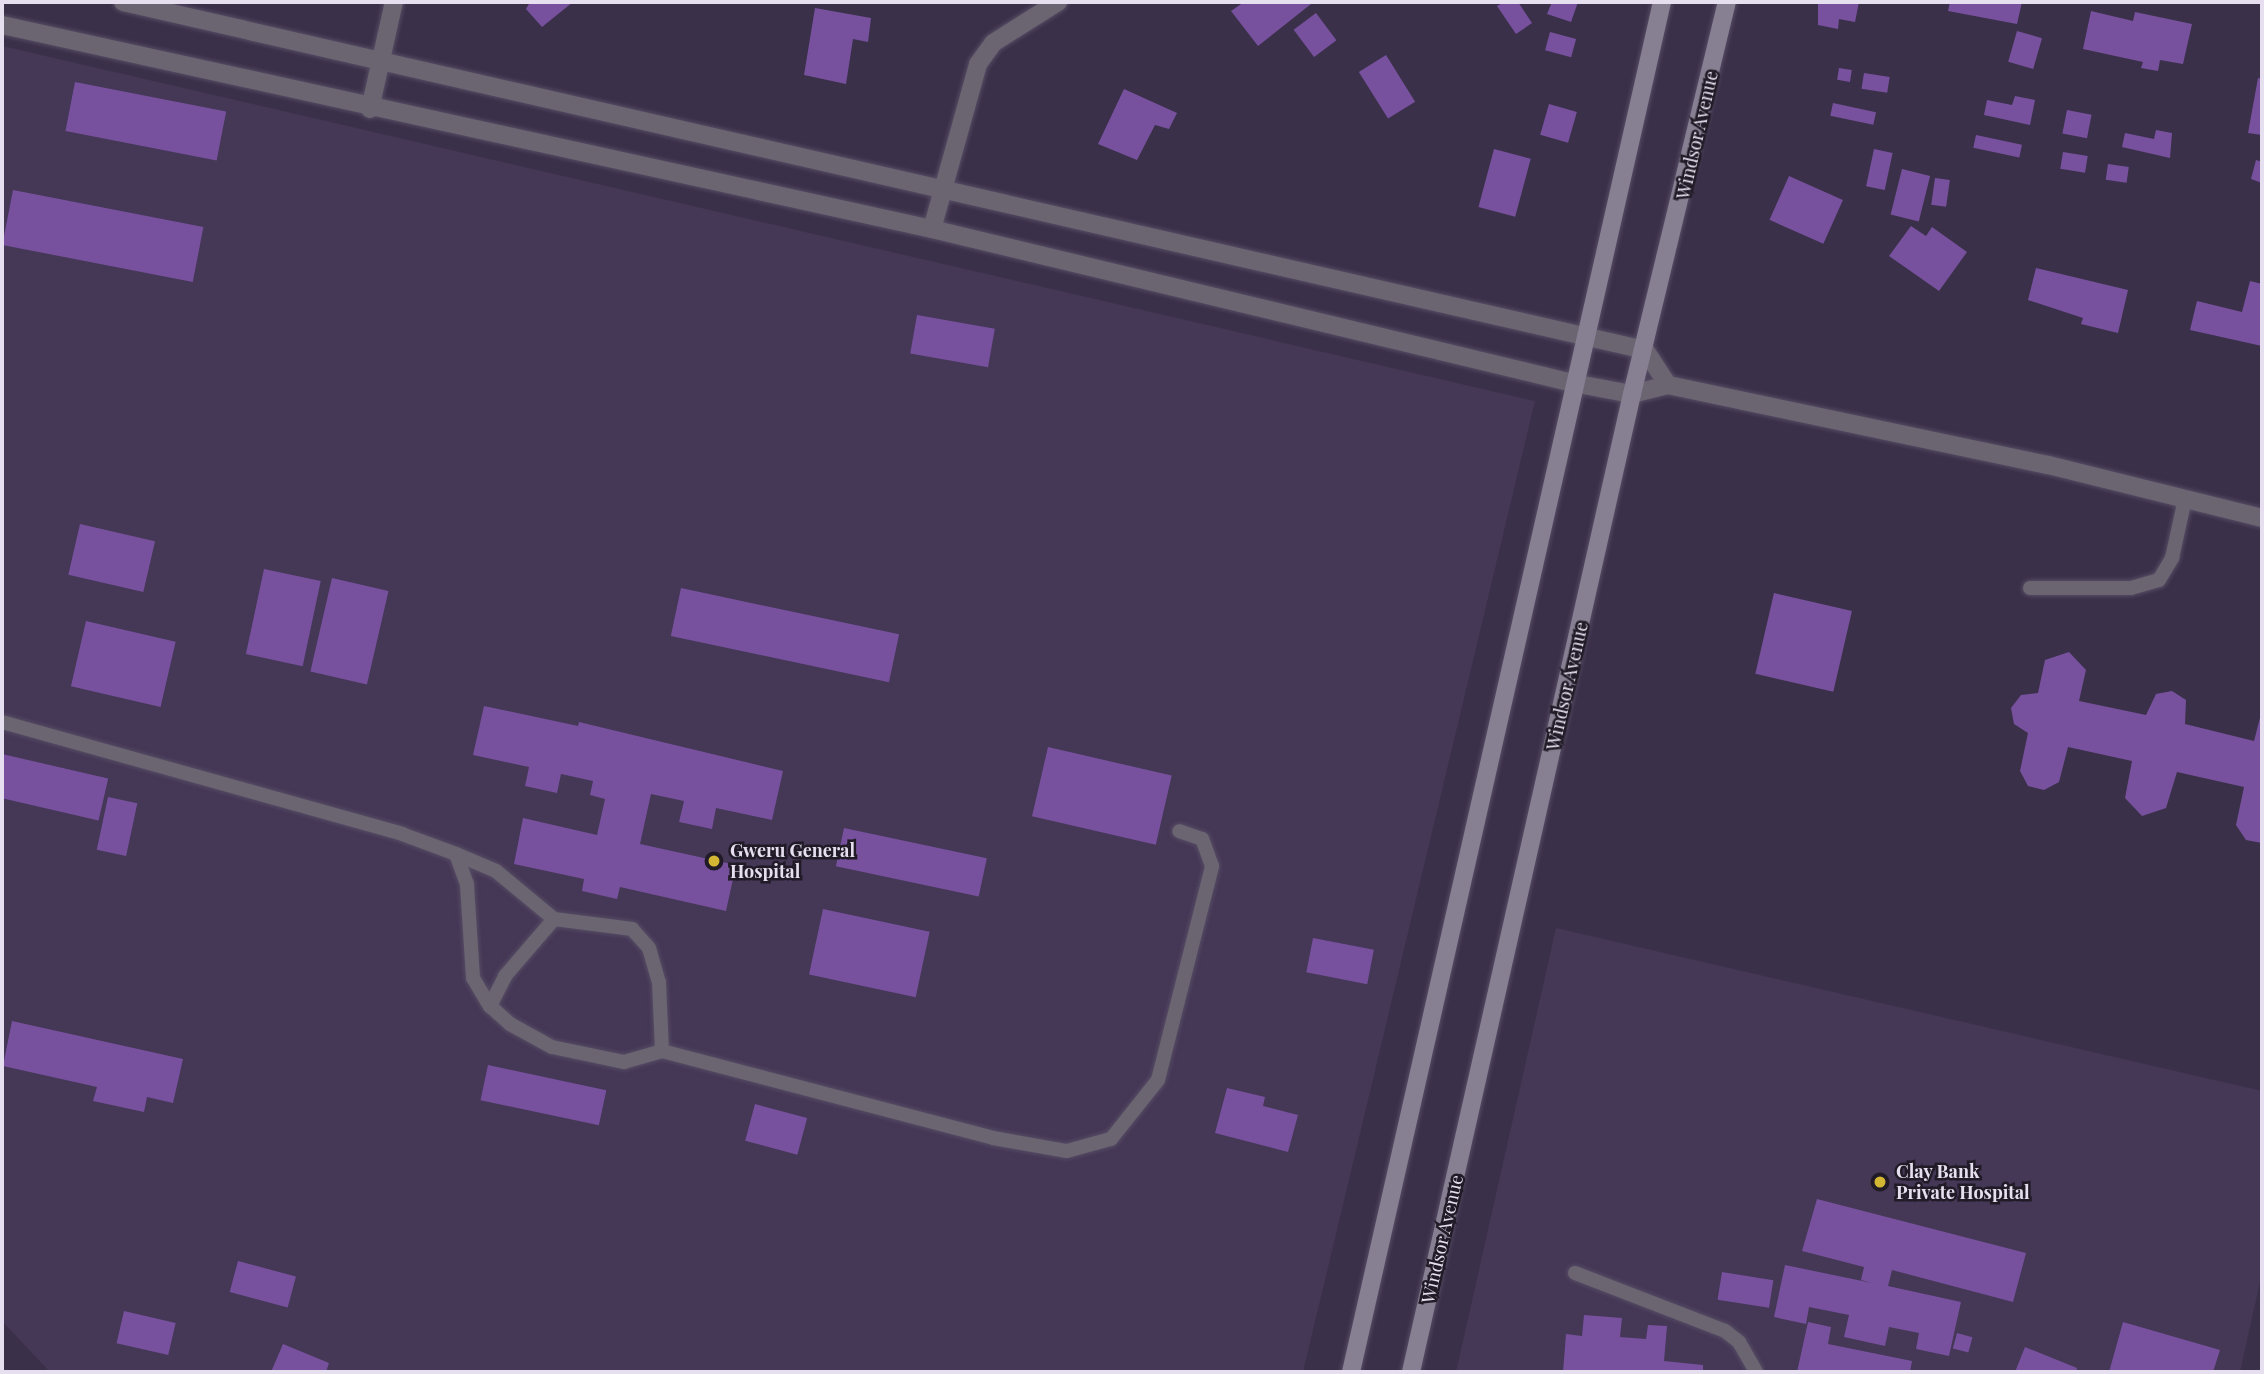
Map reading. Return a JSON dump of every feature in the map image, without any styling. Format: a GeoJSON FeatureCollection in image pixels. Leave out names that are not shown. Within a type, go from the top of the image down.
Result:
{"type":"FeatureCollection","features":[{"type":"Feature","properties":{"kind":"main road"},"geometry":{"type":"LineString","coordinates":[[1352,1372],[1573,383],[1662,2]]}},
{"type":"Feature","properties":{"kind":"main road","name":"Windsor Avenue"},"geometry":{"type":"LineString","coordinates":[[1411,1372],[1632,394],[1645,350],[1727,2]]}},
{"type":"Feature","properties":{"kind":"street"},"geometry":{"type":"LineString","coordinates":[[122,2],[1645,350],[1668,385]]}},
{"type":"Feature","properties":{"kind":"street"},"geometry":{"type":"LineString","coordinates":[[370,109],[394,2]]}},
{"type":"Feature","properties":{"kind":"street"},"geometry":{"type":"LineString","coordinates":[[932,229],[941,187],[978,64],[993,43],[1058,2]]}},
{"type":"Feature","properties":{"kind":"street"},"geometry":{"type":"LineString","coordinates":[[2,25],[370,109],[932,229],[1573,383],[1632,394],[1668,385],[2262,517]]}},
{"type":"Feature","properties":{"kind":"lane"},"geometry":{"type":"LineString","coordinates":[[2030,588],[2131,588],[2159,580],[2172,558],[2185,499]]}},
{"type":"Feature","properties":{"kind":"lane"},"geometry":{"type":"LineString","coordinates":[[2,722],[402,834],[496,872],[554,919],[632,929],[649,948],[659,982],[662,1051]]}},
{"type":"Feature","properties":{"kind":"lane"},"geometry":{"type":"LineString","coordinates":[[456,854],[467,885],[473,978],[490,1006],[552,1047],[594,1059],[624,1062],[662,1051],[993,1138],[1066,1152],[1094,1148],[1125,1127],[1158,1080],[1212,866],[1202,839],[1179,831]]}},
{"type":"Feature","properties":{"kind":"lane"},"geometry":{"type":"LineString","coordinates":[[490,1006],[505,976],[554,919]]}},
{"type":"Feature","properties":{"kind":"lane"},"geometry":{"type":"LineString","coordinates":[[1575,1273],[1725,1331],[1739,1342],[1756,1372]]}},
{"type":"Feature","properties":{"kind":"shaded area","name":"Gweru General Hospital"},"geometry":{"type":"Polygon","coordinates":[[[2,46],[1535,401],[1303,1372],[50,1372],[2,1321],[2,46]]]}},
{"type":"Feature","properties":{"kind":"shaded area","name":"Clay Bank Private Hospital"},"geometry":{"type":"Polygon","coordinates":[[[1556,928],[2262,1091],[2262,1273],[2240,1372],[1456,1372],[1556,928]]]}},
{"type":"Feature","properties":{"kind":"building"},"geometry":{"type":"Polygon","coordinates":[[[530,2],[573,2],[542,27],[526,9],[530,2]]]}},
{"type":"Feature","properties":{"kind":"building"},"geometry":{"type":"Polygon","coordinates":[[[1244,2],[1311,4],[1258,46],[1231,11],[1244,2]]]}},
{"type":"Feature","properties":{"kind":"building"},"geometry":{"type":"Polygon","coordinates":[[[1504,2],[1518,2],[1532,23],[1516,34],[1497,6],[1504,2]]]}},
{"type":"Feature","properties":{"kind":"building"},"geometry":{"type":"Polygon","coordinates":[[[1552,2],[1578,2],[1571,22],[1547,14],[1552,2]]]}},
{"type":"Feature","properties":{"kind":"building"},"geometry":{"type":"Polygon","coordinates":[[[1818,2],[1859,2],[1855,22],[1839,19],[1838,29],[1818,25],[1818,2]]]}},
{"type":"Feature","properties":{"kind":"building"},"geometry":{"type":"Polygon","coordinates":[[[1950,2],[2022,2],[2017,24],[1948,11],[1950,2]]]}},
{"type":"Feature","properties":{"kind":"building"},"geometry":{"type":"Polygon","coordinates":[[[815,8],[871,18],[868,42],[853,39],[846,84],[804,75],[815,8]]]}},
{"type":"Feature","properties":{"kind":"building"},"geometry":{"type":"Polygon","coordinates":[[[2091,11],[2133,21],[2135,12],[2192,24],[2183,64],[2160,60],[2158,71],[2141,68],[2143,62],[2083,49],[2091,11]]]}},
{"type":"Feature","properties":{"kind":"building"},"geometry":{"type":"Polygon","coordinates":[[[1316,13],[1336,40],[1314,57],[1294,30],[1316,13]]]}},
{"type":"Feature","properties":{"kind":"building"},"geometry":{"type":"Polygon","coordinates":[[[2017,31],[2042,38],[2033,69],[2008,62],[2017,31]]]}},
{"type":"Feature","properties":{"kind":"building"},"geometry":{"type":"Polygon","coordinates":[[[1550,32],[1576,39],[1571,57],[1545,50],[1550,32]]]}},
{"type":"Feature","properties":{"kind":"building"},"geometry":{"type":"Polygon","coordinates":[[[1386,55],[1415,102],[1388,119],[1359,72],[1386,55]]]}},
{"type":"Feature","properties":{"kind":"building"},"geometry":{"type":"Polygon","coordinates":[[[1839,68],[1852,70],[1850,82],[1837,80],[1839,68]]]}},
{"type":"Feature","properties":{"kind":"building"},"geometry":{"type":"Polygon","coordinates":[[[1864,73],[1890,77],[1887,93],[1861,89],[1864,73]]]}},
{"type":"Feature","properties":{"kind":"building"},"geometry":{"type":"Polygon","coordinates":[[[2258,78],[2262,79],[2262,135],[2248,133],[2258,78]]]}},
{"type":"Feature","properties":{"kind":"building"},"geometry":{"type":"Polygon","coordinates":[[[75,82],[226,111],[217,160],[65,131],[75,82]]]}},
{"type":"Feature","properties":{"kind":"building"},"geometry":{"type":"Polygon","coordinates":[[[1124,89],[1177,113],[1169,129],[1155,125],[1137,160],[1098,144],[1124,89]]]}},
{"type":"Feature","properties":{"kind":"building"},"geometry":{"type":"Polygon","coordinates":[[[2015,96],[2035,100],[2030,125],[1984,115],[1987,100],[2012,105],[2015,96]]]}},
{"type":"Feature","properties":{"kind":"building"},"geometry":{"type":"Polygon","coordinates":[[[1833,103],[1876,112],[1873,125],[1830,116],[1833,103]]]}},
{"type":"Feature","properties":{"kind":"building"},"geometry":{"type":"Polygon","coordinates":[[[1549,104],[1577,112],[1568,143],[1540,135],[1549,104]]]}},
{"type":"Feature","properties":{"kind":"building"},"geometry":{"type":"Polygon","coordinates":[[[2067,110],[2092,115],[2087,138],[2062,134],[2067,110]]]}},
{"type":"Feature","properties":{"kind":"building"},"geometry":{"type":"Polygon","coordinates":[[[2156,130],[2172,133],[2170,158],[2122,147],[2125,133],[2154,139],[2156,130]]]}},
{"type":"Feature","properties":{"kind":"building"},"geometry":{"type":"Polygon","coordinates":[[[1976,135],[2022,145],[2019,157],[1973,148],[1976,135]]]}},
{"type":"Feature","properties":{"kind":"building"},"geometry":{"type":"Polygon","coordinates":[[[1494,149],[1531,159],[1515,217],[1478,207],[1494,149]]]}},
{"type":"Feature","properties":{"kind":"building"},"geometry":{"type":"Polygon","coordinates":[[[1874,149],[1893,153],[1885,190],[1866,186],[1874,149]]]}},
{"type":"Feature","properties":{"kind":"building"},"geometry":{"type":"Polygon","coordinates":[[[2063,152],[2088,156],[2085,173],[2060,169],[2063,152]]]}},
{"type":"Feature","properties":{"kind":"building"},"geometry":{"type":"Polygon","coordinates":[[[2256,160],[2262,162],[2262,183],[2251,179],[2256,160]]]}},
{"type":"Feature","properties":{"kind":"building"},"geometry":{"type":"Polygon","coordinates":[[[2108,164],[2129,167],[2127,183],[2106,180],[2108,164]]]}},
{"type":"Feature","properties":{"kind":"building"},"geometry":{"type":"Polygon","coordinates":[[[1902,169],[1930,176],[1919,222],[1891,215],[1902,169]]]}},
{"type":"Feature","properties":{"kind":"building"},"geometry":{"type":"Polygon","coordinates":[[[1789,176],[1843,200],[1823,244],[1769,220],[1789,176]]]}},
{"type":"Feature","properties":{"kind":"building"},"geometry":{"type":"Polygon","coordinates":[[[1935,178],[1950,180],[1946,207],[1931,205],[1935,178]]]}},
{"type":"Feature","properties":{"kind":"building"},"geometry":{"type":"Polygon","coordinates":[[[13,190],[203,227],[193,282],[2,245],[13,190]]]}},
{"type":"Feature","properties":{"kind":"building"},"geometry":{"type":"Polygon","coordinates":[[[1911,226],[1926,236],[1932,227],[1967,252],[1939,291],[1889,256],[1911,226]]]}},
{"type":"Feature","properties":{"kind":"building"},"geometry":{"type":"Polygon","coordinates":[[[2036,268],[2128,290],[2118,333],[2081,324],[2083,318],[2028,300],[2036,268]]]}},
{"type":"Feature","properties":{"kind":"building"},"geometry":{"type":"Polygon","coordinates":[[[2250,281],[2262,284],[2262,346],[2190,330],[2197,301],[2242,312],[2250,281]]]}},
{"type":"Feature","properties":{"kind":"building"},"geometry":{"type":"Polygon","coordinates":[[[917,315],[995,329],[988,367],[910,353],[917,315]]]}},
{"type":"Feature","properties":{"kind":"building"},"geometry":{"type":"Polygon","coordinates":[[[80,524],[155,541],[143,592],[68,575],[80,524]]]}},
{"type":"Feature","properties":{"kind":"building"},"geometry":{"type":"Polygon","coordinates":[[[264,569],[321,581],[303,666],[246,654],[264,569]]]}},
{"type":"Feature","properties":{"kind":"building"},"geometry":{"type":"Polygon","coordinates":[[[332,578],[389,591],[367,685],[310,672],[332,578]]]}},
{"type":"Feature","properties":{"kind":"building"},"geometry":{"type":"Polygon","coordinates":[[[681,588],[899,634],[889,682],[671,636],[681,588]]]}},
{"type":"Feature","properties":{"kind":"building"},"geometry":{"type":"Polygon","coordinates":[[[1774,593],[1852,611],[1833,692],[1755,674],[1774,593]]]}},
{"type":"Feature","properties":{"kind":"building"},"geometry":{"type":"Polygon","coordinates":[[[86,621],[176,642],[161,707],[71,686],[86,621]]]}},
{"type":"Feature","properties":{"kind":"building"},"geometry":{"type":"Polygon","coordinates":[[[2069,652],[2086,670],[2079,701],[2146,715],[2156,694],[2172,691],[2186,700],[2185,724],[2254,741],[2262,710],[2262,843],[2246,840],[2236,825],[2244,787],[2177,772],[2166,808],[2142,816],[2125,798],[2132,761],[2068,747],[2059,782],[2044,790],[2028,786],[2020,771],[2028,733],[2014,724],[2011,708],[2021,695],[2038,693],[2045,660],[2069,652]]]}},
{"type":"Feature","properties":{"kind":"building"},"geometry":{"type":"Polygon","coordinates":[[[484,706],[578,726],[579,722],[783,771],[772,820],[716,808],[712,829],[679,822],[684,801],[651,794],[640,844],[736,865],[726,911],[620,887],[617,899],[582,891],[584,879],[514,864],[523,818],[597,835],[605,799],[590,795],[593,781],[561,774],[557,793],[525,786],[529,767],[473,755],[484,706]]]}},
{"type":"Feature","properties":{"kind":"building"},"geometry":{"type":"Polygon","coordinates":[[[1048,747],[1172,776],[1156,845],[1032,816],[1048,747]]]}},
{"type":"Feature","properties":{"kind":"building"},"geometry":{"type":"Polygon","coordinates":[[[2,754],[108,779],[99,820],[2,798],[2,754]]]}},
{"type":"Feature","properties":{"kind":"building"},"geometry":{"type":"Polygon","coordinates":[[[108,797],[137,803],[126,856],[97,850],[108,797]]]}},
{"type":"Feature","properties":{"kind":"building"},"geometry":{"type":"Polygon","coordinates":[[[844,828],[987,858],[979,897],[836,866],[844,828]]]}},
{"type":"Feature","properties":{"kind":"building"},"geometry":{"type":"Polygon","coordinates":[[[823,909],[930,932],[916,997],[809,975],[823,909]]]}},
{"type":"Feature","properties":{"kind":"building"},"geometry":{"type":"Polygon","coordinates":[[[1313,938],[1374,950],[1367,984],[1306,972],[1313,938]]]}},
{"type":"Feature","properties":{"kind":"building"},"geometry":{"type":"Polygon","coordinates":[[[12,1021],[183,1059],[173,1103],[147,1097],[144,1112],[93,1101],[97,1087],[3,1066],[12,1021]]]}},
{"type":"Feature","properties":{"kind":"building"},"geometry":{"type":"Polygon","coordinates":[[[488,1065],[606,1090],[599,1125],[481,1100],[488,1065]]]}},
{"type":"Feature","properties":{"kind":"building"},"geometry":{"type":"Polygon","coordinates":[[[1227,1088],[1265,1097],[1263,1106],[1298,1115],[1288,1152],[1215,1133],[1227,1088]]]}},
{"type":"Feature","properties":{"kind":"building"},"geometry":{"type":"Polygon","coordinates":[[[755,1104],[807,1118],[797,1155],[745,1141],[755,1104]]]}},
{"type":"Feature","properties":{"kind":"building"},"geometry":{"type":"Polygon","coordinates":[[[1817,1199],[2026,1253],[2013,1302],[1892,1270],[1888,1286],[1961,1302],[1949,1356],[1916,1349],[1919,1333],[1889,1327],[1885,1346],[1844,1337],[1849,1315],[1809,1307],[1806,1324],[1774,1317],[1785,1265],[1872,1283],[1861,1280],[1864,1267],[1802,1251],[1817,1199]]]}},
{"type":"Feature","properties":{"kind":"building"},"geometry":{"type":"Polygon","coordinates":[[[238,1261],[296,1277],[288,1307],[230,1292],[238,1261]]]}},
{"type":"Feature","properties":{"kind":"building"},"geometry":{"type":"Polygon","coordinates":[[[1722,1272],[1773,1280],[1769,1308],[1718,1300],[1722,1272]]]}},
{"type":"Feature","properties":{"kind":"building"},"geometry":{"type":"Polygon","coordinates":[[[124,1311],[176,1323],[168,1355],[117,1343],[124,1311]]]}},
{"type":"Feature","properties":{"kind":"building"},"geometry":{"type":"Polygon","coordinates":[[[1584,1315],[1622,1318],[1620,1337],[1646,1339],[1648,1325],[1667,1326],[1664,1361],[1703,1365],[1703,1372],[1563,1372],[1566,1334],[1582,1336],[1584,1315]]]}},
{"type":"Feature","properties":{"kind":"building"},"geometry":{"type":"Polygon","coordinates":[[[1808,1322],[1831,1327],[1828,1344],[1912,1361],[1910,1372],[1797,1372],[1808,1322]]]}},
{"type":"Feature","properties":{"kind":"building"},"geometry":{"type":"Polygon","coordinates":[[[2123,1322],[2220,1350],[2213,1372],[2109,1372],[2123,1322]]]}},
{"type":"Feature","properties":{"kind":"building"},"geometry":{"type":"Polygon","coordinates":[[[1957,1333],[1972,1337],[1968,1353],[1953,1348],[1957,1333]]]}},
{"type":"Feature","properties":{"kind":"building"},"geometry":{"type":"Polygon","coordinates":[[[283,1344],[329,1363],[326,1372],[271,1372],[283,1344]]]}},
{"type":"Feature","properties":{"kind":"building"},"geometry":{"type":"Polygon","coordinates":[[[2025,1347],[2077,1368],[2076,1372],[2015,1372],[2025,1347]]]}},
{"type":"Feature","properties":{"kind":"place","name":"Gweru General Hospital"},"geometry":{"type":"Point","coordinates":[714,861]}},
{"type":"Feature","properties":{"kind":"place","name":"Clay Bank Private Hospital"},"geometry":{"type":"Point","coordinates":[1880,1182]}}]}
